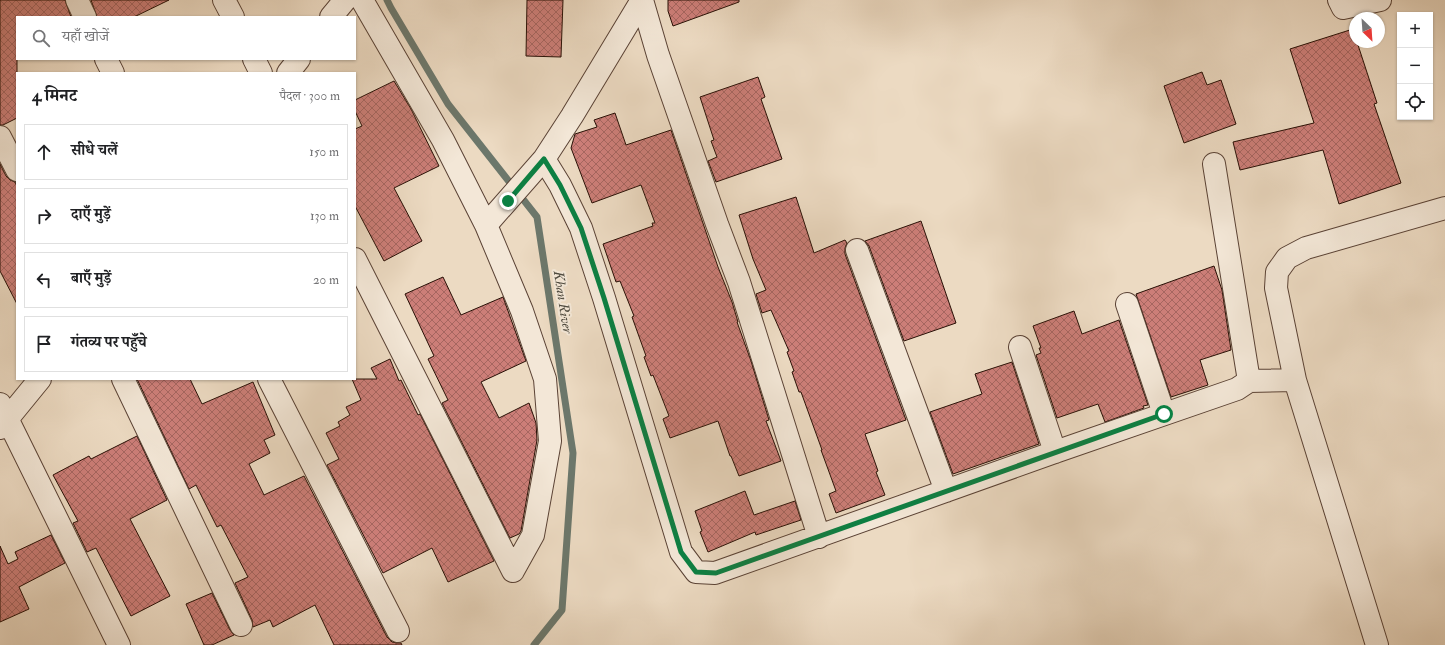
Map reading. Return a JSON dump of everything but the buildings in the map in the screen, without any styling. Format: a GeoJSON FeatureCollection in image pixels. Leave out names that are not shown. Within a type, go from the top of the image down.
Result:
{"type":"FeatureCollection","features":[{"type":"Feature","properties":{"kind":"street"},"geometry":{"type":"LineString","coordinates":[[77,0],[85,16]]}},
{"type":"Feature","properties":{"kind":"street"},"geometry":{"type":"LineString","coordinates":[[224,0],[232,16]]}},
{"type":"Feature","properties":{"kind":"street"},"geometry":{"type":"LineString","coordinates":[[332,16],[344,0]]}},
{"type":"Feature","properties":{"kind":"street"},"geometry":{"type":"LineString","coordinates":[[356,261],[512,571],[533,535],[550,441],[545,379],[522,311],[486,225],[443,140],[362,0]]}},
{"type":"Feature","properties":{"kind":"street"},"geometry":{"type":"LineString","coordinates":[[486,225],[544,159],[572,116],[642,0]]}},
{"type":"Feature","properties":{"kind":"street"},"geometry":{"type":"LineString","coordinates":[[642,0],[663,70],[739,282],[819,537]]}},
{"type":"Feature","properties":{"kind":"street"},"geometry":{"type":"LineString","coordinates":[[1339,0],[1343,8],[1380,0]]}},
{"type":"Feature","properties":{"kind":"street"},"geometry":{"type":"LineString","coordinates":[[106,60],[112,72]]}},
{"type":"Feature","properties":{"kind":"street"},"geometry":{"type":"LineString","coordinates":[[254,60],[260,72]]}},
{"type":"Feature","properties":{"kind":"street"},"geometry":{"type":"LineString","coordinates":[[289,72],[298,60]]}},
{"type":"Feature","properties":{"kind":"street"},"geometry":{"type":"LineString","coordinates":[[0,137],[16,168]]}},
{"type":"Feature","properties":{"kind":"street"},"geometry":{"type":"LineString","coordinates":[[544,159],[560,185],[581,228],[604,298],[681,552],[696,572],[716,573],[1055,452],[1237,389],[1249,381],[1295,380]]}},
{"type":"Feature","properties":{"kind":"street"},"geometry":{"type":"LineString","coordinates":[[1214,164],[1249,381]]}},
{"type":"Feature","properties":{"kind":"street"},"geometry":{"type":"LineString","coordinates":[[1377,645],[1295,380],[1276,288],[1277,272],[1288,258],[1306,248],[1445,208]]}},
{"type":"Feature","properties":{"kind":"street"},"geometry":{"type":"LineString","coordinates":[[857,250],[946,491]]}},
{"type":"Feature","properties":{"kind":"street"},"geometry":{"type":"LineString","coordinates":[[1127,304],[1164,414]]}},
{"type":"Feature","properties":{"kind":"street"},"geometry":{"type":"LineString","coordinates":[[1020,347],[1055,452]]}},
{"type":"Feature","properties":{"kind":"street"},"geometry":{"type":"LineString","coordinates":[[39,380],[3,417],[119,645]]}},
{"type":"Feature","properties":{"kind":"street"},"geometry":{"type":"LineString","coordinates":[[123,380],[241,625]]}},
{"type":"Feature","properties":{"kind":"street"},"geometry":{"type":"LineString","coordinates":[[270,380],[398,631]]}},
{"type":"Feature","properties":{"kind":"waterway","name":"Khan River"},"geometry":{"type":"LineString","coordinates":[[387,0],[448,104],[537,217],[573,453],[562,610],[534,645]]}},
{"type":"Feature","properties":{"kind":"route"},"geometry":{"type":"LineString","coordinates":[[508,201],[544,159],[560,185],[581,228],[604,298],[681,552],[696,572],[716,573],[1164,414]]}}]}
